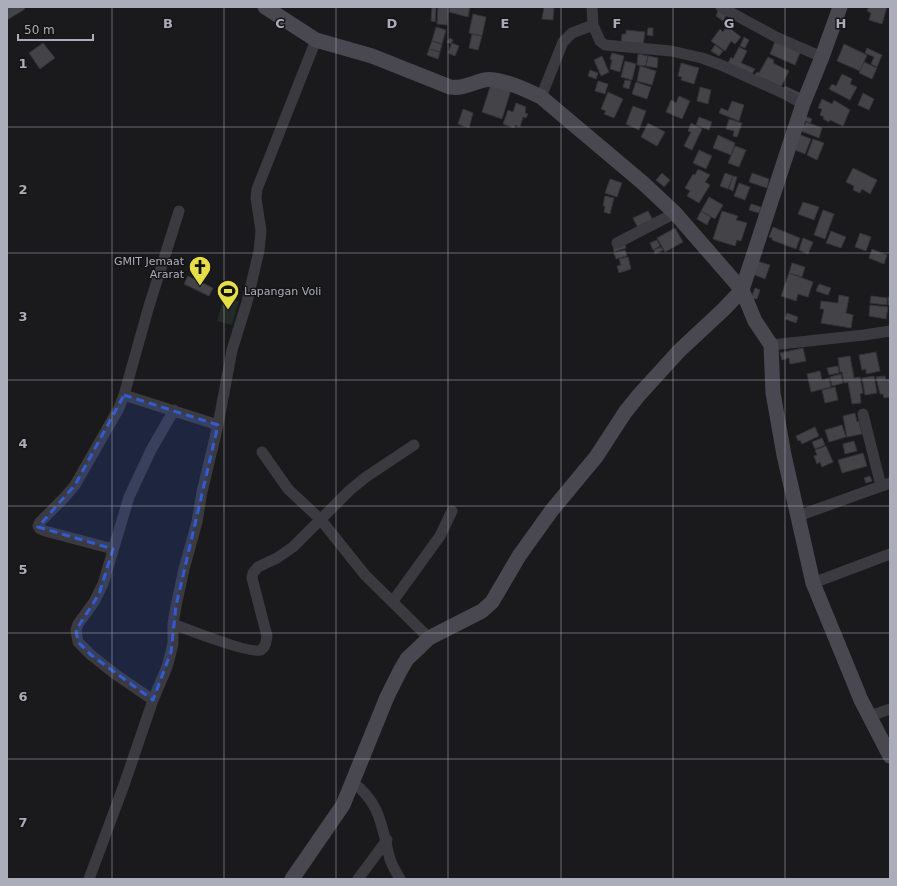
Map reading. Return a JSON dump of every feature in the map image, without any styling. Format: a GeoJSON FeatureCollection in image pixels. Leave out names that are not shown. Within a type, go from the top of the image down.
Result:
{"type":"FeatureCollection","features":[{"type":"Feature","properties":{"kind":"street"},"geometry":{"type":"LineString","coordinates":[[265,7],[316,40],[372,56],[450,87],[463,87],[484,80],[491,80],[521,87],[541,97],[643,183],[674,213],[742,290],[755,321],[771,345],[773,393],[784,455],[813,583],[861,700],[890,756]]}},
{"type":"Feature","properties":{"kind":"street"},"geometry":{"type":"LineString","coordinates":[[592,7],[593,25],[600,41],[605,45],[671,51],[702,58],[721,65],[803,104]]}},
{"type":"Feature","properties":{"kind":"street"},"geometry":{"type":"LineString","coordinates":[[721,7],[776,37],[822,57]]}},
{"type":"Feature","properties":{"kind":"street"},"geometry":{"type":"LineString","coordinates":[[292,879],[343,805],[387,697],[408,659],[429,638],[482,611],[492,602],[519,556],[552,510],[596,457],[635,400],[679,351],[742,290],[803,104],[840,7]]}},
{"type":"Feature","properties":{"kind":"street"},"geometry":{"type":"LineString","coordinates":[[541,97],[563,42],[572,33],[593,25]]}},
{"type":"Feature","properties":{"kind":"street"},"geometry":{"type":"LineString","coordinates":[[89,879],[124,785],[153,700],[167,667],[173,643],[173,624],[184,569],[197,522],[232,350],[247,302],[259,251],[261,231],[256,198],[257,189],[316,40]]}},
{"type":"Feature","properties":{"kind":"street"},"geometry":{"type":"LineString","coordinates":[[113,549],[40,530],[38,526],[75,485],[116,413],[124,395],[148,306],[179,210]]}},
{"type":"Feature","properties":{"kind":"street"},"geometry":{"type":"LineString","coordinates":[[617,243],[674,213]]}},
{"type":"Feature","properties":{"kind":"street"},"geometry":{"type":"LineString","coordinates":[[771,345],[890,331]]}},
{"type":"Feature","properties":{"kind":"street"},"geometry":{"type":"LineString","coordinates":[[124,395],[218,424]]}},
{"type":"Feature","properties":{"kind":"street"},"geometry":{"type":"LineString","coordinates":[[153,700],[115,674],[91,655],[78,642],[76,630],[78,624],[94,602],[104,584],[129,497],[151,450],[174,410]]}},
{"type":"Feature","properties":{"kind":"street"},"geometry":{"type":"LineString","coordinates":[[798,516],[886,485],[863,414]]}},
{"type":"Feature","properties":{"kind":"street"},"geometry":{"type":"LineString","coordinates":[[173,624],[232,645],[257,651],[262,649],[266,644],[267,636],[252,578],[253,573],[258,567],[277,558],[289,550],[321,520],[338,501],[366,477],[414,445]]}},
{"type":"Feature","properties":{"kind":"street"},"geometry":{"type":"LineString","coordinates":[[262,452],[288,489],[321,520],[365,574],[429,638]]}},
{"type":"Feature","properties":{"kind":"street"},"geometry":{"type":"LineString","coordinates":[[392,601],[437,541],[452,511]]}},
{"type":"Feature","properties":{"kind":"street"},"geometry":{"type":"LineString","coordinates":[[813,583],[890,554]]}},
{"type":"Feature","properties":{"kind":"street"},"geometry":{"type":"LineString","coordinates":[[870,716],[890,709]]}},
{"type":"Feature","properties":{"kind":"street"},"geometry":{"type":"LineString","coordinates":[[352,782],[360,788],[375,809],[384,829],[391,860],[400,879]]}},
{"type":"Feature","properties":{"kind":"street"},"geometry":{"type":"LineString","coordinates":[[358,879],[387,840]]}},
{"type":"Feature","properties":{"kind":"highlighted area"},"geometry":{"type":"Polygon","coordinates":[[[124,395],[218,425],[176,606],[171,652],[153,700],[91,655],[78,642],[76,630],[99,594],[113,549],[38,527],[75,485],[124,395]]]}},
{"type":"Feature","properties":{"kind":"shaded area","name":"Lapangan Voli"},"geometry":{"type":"Polygon","coordinates":[[[224,297],[239,301],[232,325],[217,321],[224,297]]]}},
{"type":"Feature","properties":{"kind":"building"},"geometry":{"type":"Polygon","coordinates":[[[7,7],[24,7],[25,9],[7,20],[7,7]]]}},
{"type":"Feature","properties":{"kind":"building"},"geometry":{"type":"Polygon","coordinates":[[[432,7],[436,7],[435,22],[431,21],[432,7]]]}},
{"type":"Feature","properties":{"kind":"building"},"geometry":{"type":"Polygon","coordinates":[[[438,7],[448,7],[447,25],[437,24],[438,7]]]}},
{"type":"Feature","properties":{"kind":"building"},"geometry":{"type":"Polygon","coordinates":[[[450,7],[470,7],[468,17],[449,12],[450,7]]]}},
{"type":"Feature","properties":{"kind":"building"},"geometry":{"type":"Polygon","coordinates":[[[544,7],[554,7],[553,20],[542,19],[544,7]]]}},
{"type":"Feature","properties":{"kind":"building"},"geometry":{"type":"Polygon","coordinates":[[[869,7],[887,7],[882,24],[869,20],[871,13],[867,11],[869,7]]]}},
{"type":"Feature","properties":{"kind":"building"},"geometry":{"type":"Polygon","coordinates":[[[719,9],[727,14],[723,21],[716,16],[719,9]]]}},
{"type":"Feature","properties":{"kind":"building"},"geometry":{"type":"Polygon","coordinates":[[[473,14],[486,17],[482,36],[469,33],[473,14]]]}},
{"type":"Feature","properties":{"kind":"building"},"geometry":{"type":"Polygon","coordinates":[[[727,26],[741,37],[735,44],[731,41],[725,51],[711,41],[720,29],[723,32],[727,26]]]}},
{"type":"Feature","properties":{"kind":"building"},"geometry":{"type":"Polygon","coordinates":[[[436,27],[446,30],[442,44],[432,41],[436,27]]]}},
{"type":"Feature","properties":{"kind":"building"},"geometry":{"type":"Polygon","coordinates":[[[648,28],[653,28],[653,36],[647,35],[648,28]]]}},
{"type":"Feature","properties":{"kind":"building"},"geometry":{"type":"Polygon","coordinates":[[[626,30],[645,32],[643,46],[621,44],[622,34],[626,34],[626,30]]]}},
{"type":"Feature","properties":{"kind":"building"},"geometry":{"type":"Polygon","coordinates":[[[472,34],[482,36],[478,50],[469,48],[472,34]]]}},
{"type":"Feature","properties":{"kind":"building"},"geometry":{"type":"Polygon","coordinates":[[[744,37],[749,40],[745,48],[740,46],[744,37]]]}},
{"type":"Feature","properties":{"kind":"building"},"geometry":{"type":"Polygon","coordinates":[[[450,38],[453,40],[451,44],[447,42],[450,38]]]}},
{"type":"Feature","properties":{"kind":"building"},"geometry":{"type":"Polygon","coordinates":[[[776,39],[800,53],[795,65],[770,54],[776,39]]]}},
{"type":"Feature","properties":{"kind":"building"},"geometry":{"type":"Polygon","coordinates":[[[432,41],[442,44],[440,52],[429,49],[432,41]]]}},
{"type":"Feature","properties":{"kind":"building"},"geometry":{"type":"Polygon","coordinates":[[[43,43],[55,58],[40,69],[29,53],[43,43]]]}},
{"type":"Feature","properties":{"kind":"building"},"geometry":{"type":"Polygon","coordinates":[[[452,43],[459,46],[455,56],[448,53],[452,43]]]}},
{"type":"Feature","properties":{"kind":"building"},"geometry":{"type":"Polygon","coordinates":[[[844,44],[867,55],[860,71],[837,61],[844,44]]]}},
{"type":"Feature","properties":{"kind":"building"},"geometry":{"type":"Polygon","coordinates":[[[715,45],[723,51],[719,56],[711,51],[715,45]]]}},
{"type":"Feature","properties":{"kind":"building"},"geometry":{"type":"Polygon","coordinates":[[[739,47],[747,51],[741,63],[755,69],[751,76],[727,65],[731,57],[733,59],[739,47]]]}},
{"type":"Feature","properties":{"kind":"building"},"geometry":{"type":"Polygon","coordinates":[[[867,48],[882,55],[877,67],[871,64],[874,57],[865,53],[867,48]]]}},
{"type":"Feature","properties":{"kind":"building"},"geometry":{"type":"Polygon","coordinates":[[[429,49],[440,52],[438,59],[427,55],[429,49]]]}},
{"type":"Feature","properties":{"kind":"building"},"geometry":{"type":"Polygon","coordinates":[[[612,53],[624,56],[620,72],[610,69],[612,60],[610,59],[612,53]]]}},
{"type":"Feature","properties":{"kind":"building"},"geometry":{"type":"Polygon","coordinates":[[[638,54],[648,56],[646,66],[637,65],[638,54]]]}},
{"type":"Feature","properties":{"kind":"building"},"geometry":{"type":"Polygon","coordinates":[[[602,56],[609,72],[601,76],[594,60],[602,56]]]}},
{"type":"Feature","properties":{"kind":"building"},"geometry":{"type":"Polygon","coordinates":[[[648,56],[658,58],[657,68],[646,66],[648,56]]]}},
{"type":"Feature","properties":{"kind":"building"},"geometry":{"type":"Polygon","coordinates":[[[768,57],[774,60],[773,63],[789,71],[781,87],[765,79],[764,81],[754,76],[757,72],[759,73],[768,57]]]}},
{"type":"Feature","properties":{"kind":"building"},"geometry":{"type":"Polygon","coordinates":[[[625,61],[636,64],[632,80],[621,77],[625,61]]]}},
{"type":"Feature","properties":{"kind":"building"},"geometry":{"type":"Polygon","coordinates":[[[864,62],[877,68],[872,79],[859,73],[864,62]]]}},
{"type":"Feature","properties":{"kind":"building"},"geometry":{"type":"Polygon","coordinates":[[[681,63],[699,68],[694,84],[681,80],[682,77],[678,76],[681,63]]]}},
{"type":"Feature","properties":{"kind":"building"},"geometry":{"type":"Polygon","coordinates":[[[640,66],[656,71],[652,85],[637,81],[640,66]]]}},
{"type":"Feature","properties":{"kind":"building"},"geometry":{"type":"Polygon","coordinates":[[[590,70],[598,73],[596,79],[588,76],[590,70]]]}},
{"type":"Feature","properties":{"kind":"building"},"geometry":{"type":"Polygon","coordinates":[[[842,74],[852,79],[850,84],[857,87],[850,100],[829,89],[832,84],[836,86],[842,74]]]}},
{"type":"Feature","properties":{"kind":"building"},"geometry":{"type":"Polygon","coordinates":[[[625,80],[631,81],[629,89],[623,87],[625,80]]]}},
{"type":"Feature","properties":{"kind":"building"},"geometry":{"type":"Polygon","coordinates":[[[598,81],[608,84],[605,94],[595,91],[598,81]]]}},
{"type":"Feature","properties":{"kind":"building"},"geometry":{"type":"Polygon","coordinates":[[[636,82],[651,87],[647,99],[632,94],[636,82]]]}},
{"type":"Feature","properties":{"kind":"building"},"geometry":{"type":"Polygon","coordinates":[[[491,84],[511,90],[502,119],[482,112],[491,84]]]}},
{"type":"Feature","properties":{"kind":"building"},"geometry":{"type":"Polygon","coordinates":[[[785,86],[800,93],[798,97],[783,90],[785,86]]]}},
{"type":"Feature","properties":{"kind":"building"},"geometry":{"type":"Polygon","coordinates":[[[700,87],[711,90],[708,104],[697,101],[700,87]]]}},
{"type":"Feature","properties":{"kind":"building"},"geometry":{"type":"Polygon","coordinates":[[[608,92],[623,99],[614,118],[604,114],[606,111],[601,109],[608,92]]]}},
{"type":"Feature","properties":{"kind":"building"},"geometry":{"type":"Polygon","coordinates":[[[863,93],[874,99],[869,110],[858,105],[863,93]]]}},
{"type":"Feature","properties":{"kind":"building"},"geometry":{"type":"Polygon","coordinates":[[[679,96],[690,101],[682,119],[666,112],[671,100],[676,103],[679,96]]]}},
{"type":"Feature","properties":{"kind":"building"},"geometry":{"type":"Polygon","coordinates":[[[822,99],[832,104],[834,100],[850,110],[843,126],[830,120],[829,122],[823,119],[824,117],[820,115],[822,109],[818,108],[822,99]]]}},
{"type":"Feature","properties":{"kind":"building"},"geometry":{"type":"Polygon","coordinates":[[[732,101],[744,105],[739,121],[719,113],[721,108],[728,111],[732,101]]]}},
{"type":"Feature","properties":{"kind":"building"},"geometry":{"type":"Polygon","coordinates":[[[516,103],[526,107],[525,113],[528,114],[526,118],[523,117],[520,127],[515,125],[514,128],[503,124],[508,110],[513,112],[516,103]]]}},
{"type":"Feature","properties":{"kind":"building"},"geometry":{"type":"Polygon","coordinates":[[[633,106],[646,111],[639,130],[626,124],[633,106]]]}},
{"type":"Feature","properties":{"kind":"building"},"geometry":{"type":"Polygon","coordinates":[[[463,109],[473,113],[469,128],[458,124],[463,109]]]}},
{"type":"Feature","properties":{"kind":"building"},"geometry":{"type":"Polygon","coordinates":[[[802,115],[812,119],[810,123],[801,119],[802,115]]]}},
{"type":"Feature","properties":{"kind":"building"},"geometry":{"type":"Polygon","coordinates":[[[699,117],[712,122],[709,130],[696,125],[699,117]]]}},
{"type":"Feature","properties":{"kind":"building"},"geometry":{"type":"Polygon","coordinates":[[[729,119],[742,123],[737,137],[733,136],[734,131],[726,129],[729,119]]]}},
{"type":"Feature","properties":{"kind":"building"},"geometry":{"type":"Polygon","coordinates":[[[806,122],[822,128],[819,138],[801,131],[803,124],[805,125],[806,122]]]}},
{"type":"Feature","properties":{"kind":"building"},"geometry":{"type":"Polygon","coordinates":[[[648,123],[665,132],[657,146],[641,137],[648,123]]]}},
{"type":"Feature","properties":{"kind":"building"},"geometry":{"type":"Polygon","coordinates":[[[691,123],[702,129],[692,150],[684,146],[691,132],[688,131],[691,123]]]}},
{"type":"Feature","properties":{"kind":"building"},"geometry":{"type":"Polygon","coordinates":[[[796,133],[811,139],[805,154],[790,148],[796,133]]]}},
{"type":"Feature","properties":{"kind":"building"},"geometry":{"type":"Polygon","coordinates":[[[718,135],[735,143],[731,155],[713,148],[718,135]]]}},
{"type":"Feature","properties":{"kind":"building"},"geometry":{"type":"Polygon","coordinates":[[[813,139],[824,143],[817,160],[807,155],[813,139]]]}},
{"type":"Feature","properties":{"kind":"building"},"geometry":{"type":"Polygon","coordinates":[[[735,146],[746,150],[739,167],[728,163],[735,146]]]}},
{"type":"Feature","properties":{"kind":"building"},"geometry":{"type":"Polygon","coordinates":[[[699,150],[712,156],[706,169],[693,163],[699,150]]]}},
{"type":"Feature","properties":{"kind":"building"},"geometry":{"type":"Polygon","coordinates":[[[853,168],[877,180],[870,194],[862,189],[860,193],[853,190],[854,186],[846,182],[853,168]]]}},
{"type":"Feature","properties":{"kind":"building"},"geometry":{"type":"Polygon","coordinates":[[[698,169],[710,175],[705,182],[710,185],[699,203],[687,196],[690,191],[685,188],[693,174],[695,175],[698,169]]]}},
{"type":"Feature","properties":{"kind":"building"},"geometry":{"type":"Polygon","coordinates":[[[662,173],[670,180],[664,187],[656,180],[662,173]]]}},
{"type":"Feature","properties":{"kind":"building"},"geometry":{"type":"Polygon","coordinates":[[[725,173],[733,176],[728,189],[720,186],[725,173]]]}},
{"type":"Feature","properties":{"kind":"building"},"geometry":{"type":"Polygon","coordinates":[[[752,173],[769,179],[767,188],[749,182],[752,173]]]}},
{"type":"Feature","properties":{"kind":"building"},"geometry":{"type":"Polygon","coordinates":[[[733,176],[737,177],[733,191],[729,189],[733,176]]]}},
{"type":"Feature","properties":{"kind":"building"},"geometry":{"type":"Polygon","coordinates":[[[610,179],[622,183],[617,197],[605,193],[610,179]]]}},
{"type":"Feature","properties":{"kind":"building"},"geometry":{"type":"Polygon","coordinates":[[[739,183],[750,187],[745,200],[734,196],[739,183]]]}},
{"type":"Feature","properties":{"kind":"building"},"geometry":{"type":"Polygon","coordinates":[[[605,196],[614,198],[610,214],[604,212],[605,206],[603,206],[605,196]]]}},
{"type":"Feature","properties":{"kind":"building"},"geometry":{"type":"Polygon","coordinates":[[[709,197],[723,205],[715,219],[701,211],[709,197]]]}},
{"type":"Feature","properties":{"kind":"building"},"geometry":{"type":"Polygon","coordinates":[[[803,202],[819,207],[814,220],[798,214],[803,202]]]}},
{"type":"Feature","properties":{"kind":"building"},"geometry":{"type":"Polygon","coordinates":[[[751,204],[761,207],[759,213],[749,210],[751,204]]]}},
{"type":"Feature","properties":{"kind":"building"},"geometry":{"type":"Polygon","coordinates":[[[823,210],[834,214],[825,239],[814,235],[823,210]]]}},
{"type":"Feature","properties":{"kind":"building"},"geometry":{"type":"Polygon","coordinates":[[[648,211],[654,222],[639,230],[633,218],[648,211]]]}},
{"type":"Feature","properties":{"kind":"building"},"geometry":{"type":"Polygon","coordinates":[[[701,211],[711,217],[707,225],[697,219],[701,211]]]}},
{"type":"Feature","properties":{"kind":"building"},"geometry":{"type":"Polygon","coordinates":[[[722,211],[738,216],[736,220],[747,223],[741,241],[737,240],[735,246],[713,239],[722,211]]]}},
{"type":"Feature","properties":{"kind":"building"},"geometry":{"type":"Polygon","coordinates":[[[773,227],[800,238],[796,249],[772,240],[772,238],[769,237],[773,227]]]}},
{"type":"Feature","properties":{"kind":"building"},"geometry":{"type":"Polygon","coordinates":[[[675,228],[683,242],[665,252],[657,238],[675,228]]]}},
{"type":"Feature","properties":{"kind":"building"},"geometry":{"type":"Polygon","coordinates":[[[831,231],[846,237],[841,248],[826,243],[831,231]]]}},
{"type":"Feature","properties":{"kind":"building"},"geometry":{"type":"Polygon","coordinates":[[[860,233],[871,237],[866,251],[855,247],[860,233]]]}},
{"type":"Feature","properties":{"kind":"building"},"geometry":{"type":"Polygon","coordinates":[[[803,238],[813,242],[808,254],[799,250],[803,238]]]}},
{"type":"Feature","properties":{"kind":"building"},"geometry":{"type":"Polygon","coordinates":[[[657,240],[660,246],[653,250],[650,243],[657,240]]]}},
{"type":"Feature","properties":{"kind":"building"},"geometry":{"type":"Polygon","coordinates":[[[624,242],[626,248],[614,252],[613,245],[624,242]]]}},
{"type":"Feature","properties":{"kind":"building"},"geometry":{"type":"Polygon","coordinates":[[[661,247],[663,250],[655,254],[654,250],[661,247]]]}},
{"type":"Feature","properties":{"kind":"building"},"geometry":{"type":"Polygon","coordinates":[[[872,249],[887,255],[884,264],[869,258],[872,249]]]}},
{"type":"Feature","properties":{"kind":"building"},"geometry":{"type":"Polygon","coordinates":[[[625,250],[627,256],[616,259],[614,253],[625,250]]]}},
{"type":"Feature","properties":{"kind":"building"},"geometry":{"type":"Polygon","coordinates":[[[628,257],[631,269],[619,273],[617,266],[621,265],[619,259],[628,257]]]}},
{"type":"Feature","properties":{"kind":"building"},"geometry":{"type":"Polygon","coordinates":[[[757,261],[770,265],[765,279],[752,274],[757,261]]]}},
{"type":"Feature","properties":{"kind":"building"},"geometry":{"type":"Polygon","coordinates":[[[792,263],[805,267],[802,277],[789,273],[792,263]]]}},
{"type":"Feature","properties":{"kind":"building"},"geometry":{"type":"Polygon","coordinates":[[[789,273],[813,282],[808,297],[798,294],[796,301],[781,296],[789,273]]]}},
{"type":"Feature","properties":{"kind":"building"},"geometry":{"type":"Polygon","coordinates":[[[188,276],[213,288],[209,296],[184,284],[188,276]]]}},
{"type":"Feature","properties":{"kind":"building"},"geometry":{"type":"Polygon","coordinates":[[[819,284],[831,288],[828,295],[816,291],[819,284]]]}},
{"type":"Feature","properties":{"kind":"building"},"geometry":{"type":"Polygon","coordinates":[[[755,288],[760,290],[757,299],[751,298],[755,288]]]}},
{"type":"Feature","properties":{"kind":"building"},"geometry":{"type":"Polygon","coordinates":[[[839,295],[849,297],[846,313],[853,315],[851,328],[821,323],[824,309],[820,309],[821,301],[838,303],[839,295]]]}},
{"type":"Feature","properties":{"kind":"building"},"geometry":{"type":"Polygon","coordinates":[[[871,296],[887,298],[887,305],[870,303],[871,296]]]}},
{"type":"Feature","properties":{"kind":"building"},"geometry":{"type":"Polygon","coordinates":[[[888,297],[890,297],[890,305],[888,305],[888,297]]]}},
{"type":"Feature","properties":{"kind":"building"},"geometry":{"type":"Polygon","coordinates":[[[870,305],[888,307],[886,319],[869,316],[870,305]]]}},
{"type":"Feature","properties":{"kind":"building"},"geometry":{"type":"Polygon","coordinates":[[[787,313],[798,317],[796,323],[785,319],[787,313]]]}},
{"type":"Feature","properties":{"kind":"building"},"geometry":{"type":"Polygon","coordinates":[[[803,348],[806,361],[790,364],[789,358],[782,360],[780,353],[803,348]]]}},
{"type":"Feature","properties":{"kind":"building"},"geometry":{"type":"Polygon","coordinates":[[[876,352],[880,371],[866,374],[866,369],[862,370],[859,355],[876,352]]]}},
{"type":"Feature","properties":{"kind":"building"},"geometry":{"type":"Polygon","coordinates":[[[850,356],[854,378],[860,377],[863,393],[860,394],[861,403],[852,404],[848,382],[844,383],[842,372],[840,372],[838,358],[850,356]]]}},
{"type":"Feature","properties":{"kind":"building"},"geometry":{"type":"Polygon","coordinates":[[[838,366],[839,373],[829,375],[827,368],[838,366]]]}},
{"type":"Feature","properties":{"kind":"building"},"geometry":{"type":"Polygon","coordinates":[[[820,371],[822,380],[829,378],[831,387],[811,392],[807,374],[820,371]]]}},
{"type":"Feature","properties":{"kind":"building"},"geometry":{"type":"Polygon","coordinates":[[[841,374],[843,383],[832,386],[830,377],[841,374]]]}},
{"type":"Feature","properties":{"kind":"building"},"geometry":{"type":"Polygon","coordinates":[[[874,376],[877,393],[865,395],[862,378],[874,376]]]}},
{"type":"Feature","properties":{"kind":"building"},"geometry":{"type":"Polygon","coordinates":[[[885,376],[886,380],[890,379],[890,397],[884,398],[883,394],[880,394],[876,377],[885,376]]]}},
{"type":"Feature","properties":{"kind":"building"},"geometry":{"type":"Polygon","coordinates":[[[835,387],[838,400],[825,403],[822,390],[835,387]]]}},
{"type":"Feature","properties":{"kind":"building"},"geometry":{"type":"Polygon","coordinates":[[[855,413],[857,422],[859,421],[862,434],[847,437],[843,416],[855,413]]]}},
{"type":"Feature","properties":{"kind":"building"},"geometry":{"type":"Polygon","coordinates":[[[842,425],[846,437],[829,442],[825,430],[842,425]]]}},
{"type":"Feature","properties":{"kind":"building"},"geometry":{"type":"Polygon","coordinates":[[[815,427],[819,436],[802,444],[800,440],[798,441],[796,436],[815,427]]]}},
{"type":"Feature","properties":{"kind":"building"},"geometry":{"type":"Polygon","coordinates":[[[822,438],[825,445],[815,449],[812,442],[822,438]]]}},
{"type":"Feature","properties":{"kind":"building"},"geometry":{"type":"Polygon","coordinates":[[[854,441],[857,451],[845,454],[843,444],[854,441]]]}},
{"type":"Feature","properties":{"kind":"building"},"geometry":{"type":"Polygon","coordinates":[[[826,446],[833,462],[822,467],[820,462],[817,464],[814,456],[817,455],[815,450],[826,446]]]}},
{"type":"Feature","properties":{"kind":"building"},"geometry":{"type":"Polygon","coordinates":[[[863,453],[867,466],[842,473],[838,460],[863,453]]]}},
{"type":"Feature","properties":{"kind":"building"},"geometry":{"type":"Polygon","coordinates":[[[870,476],[872,481],[866,483],[864,478],[870,476]]]}},
{"type":"Feature","properties":{"kind":"place","name":"GMIT Jemaat Ararat"},"geometry":{"type":"Point","coordinates":[200,286]}},
{"type":"Feature","properties":{"kind":"place","name":"Lapangan Voli"},"geometry":{"type":"Point","coordinates":[228,310]}}]}
